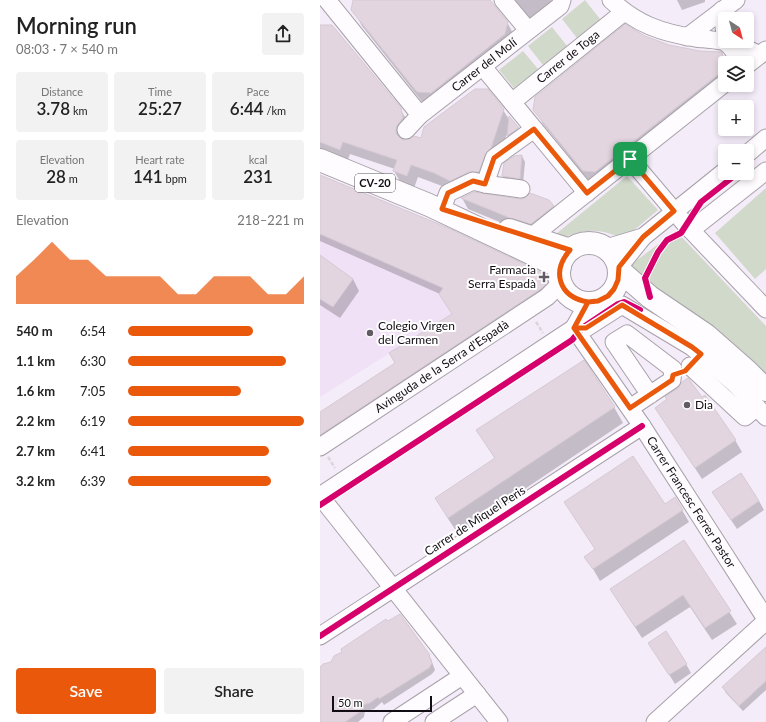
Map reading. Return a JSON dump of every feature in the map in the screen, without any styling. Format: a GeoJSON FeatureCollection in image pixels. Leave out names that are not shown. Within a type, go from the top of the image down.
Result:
{"type":"FeatureCollection","features":[{"type":"Feature","properties":{"kind":"main road","name":"CV-20"},"geometry":{"type":"LineString","coordinates":[[320,160],[436,207],[564,267]]}},
{"type":"Feature","properties":{"kind":"main road","name":"CV-20"},"geometry":{"type":"LineString","coordinates":[[436,207],[532,237],[564,267],[565,291],[580,301],[588,302]]}},
{"type":"Feature","properties":{"kind":"main road"},"geometry":{"type":"LineString","coordinates":[[564,267],[578,245],[588,243],[597,244],[606,248],[616,260],[618,275],[608,296],[598,301],[588,302]]}},
{"type":"Feature","properties":{"kind":"main road"},"geometry":{"type":"LineString","coordinates":[[618,275],[706,335],[748,371],[763,405]]}},
{"type":"Feature","properties":{"kind":"street"},"geometry":{"type":"LineString","coordinates":[[503,0],[528,30]]}},
{"type":"Feature","properties":{"kind":"street","name":"Carrer del Molí"},"geometry":{"type":"LineString","coordinates":[[406,130],[420,115],[560,6],[562,0]]}},
{"type":"Feature","properties":{"kind":"street"},"geometry":{"type":"LineString","coordinates":[[611,0],[624,12],[655,29],[673,35],[718,39]]}},
{"type":"Feature","properties":{"kind":"street"},"geometry":{"type":"LineString","coordinates":[[326,2],[420,115]]}},
{"type":"Feature","properties":{"kind":"street"},"geometry":{"type":"LineString","coordinates":[[687,37],[730,8]]}},
{"type":"Feature","properties":{"kind":"street","name":"Carrer de Toga"},"geometry":{"type":"LineString","coordinates":[[512,102],[624,12]]}},
{"type":"Feature","properties":{"kind":"street"},"geometry":{"type":"LineString","coordinates":[[745,48],[758,56]]}},
{"type":"Feature","properties":{"kind":"street"},"geometry":{"type":"LineString","coordinates":[[483,67],[587,193]]}},
{"type":"Feature","properties":{"kind":"street"},"geometry":{"type":"LineString","coordinates":[[532,237],[718,88]]}},
{"type":"Feature","properties":{"kind":"street"},"geometry":{"type":"LineString","coordinates":[[485,184],[494,158],[534,129]]}},
{"type":"Feature","properties":{"kind":"street"},"geometry":{"type":"LineString","coordinates":[[754,148],[766,138]]}},
{"type":"Feature","properties":{"kind":"street"},"geometry":{"type":"LineString","coordinates":[[630,159],[691,230],[766,310]]}},
{"type":"Feature","properties":{"kind":"street"},"geometry":{"type":"LineString","coordinates":[[691,230],[766,171]]}},
{"type":"Feature","properties":{"kind":"street"},"geometry":{"type":"LineString","coordinates":[[618,275],[643,237],[718,176]]}},
{"type":"Feature","properties":{"kind":"street"},"geometry":{"type":"LineString","coordinates":[[436,207],[448,193],[473,181],[520,189]]}},
{"type":"Feature","properties":{"kind":"street"},"geometry":{"type":"LineString","coordinates":[[606,248],[643,237]]}},
{"type":"Feature","properties":{"kind":"street","name":"Avinguda de la Serra d'Espadà"},"geometry":{"type":"LineString","coordinates":[[320,447],[547,297],[564,267]]}},
{"type":"Feature","properties":{"kind":"street"},"geometry":{"type":"LineString","coordinates":[[499,722],[320,496],[574,328],[588,302]]}},
{"type":"Feature","properties":{"kind":"street"},"geometry":{"type":"LineString","coordinates":[[574,328],[586,328],[622,305],[685,343],[695,360],[734,383],[763,405]]}},
{"type":"Feature","properties":{"kind":"street","name":"Carrer Francesc Ferrer Pastor"},"geometry":{"type":"LineString","coordinates":[[574,328],[642,426],[766,620]]}},
{"type":"Feature","properties":{"kind":"street"},"geometry":{"type":"LineString","coordinates":[[630,408],[650,395],[672,380],[674,369],[627,334],[614,342],[650,395]]}},
{"type":"Feature","properties":{"kind":"street"},"geometry":{"type":"LineString","coordinates":[[673,375],[685,371],[695,360]]}},
{"type":"Feature","properties":{"kind":"street","name":"Carrer de Miquel Peris"},"geometry":{"type":"LineString","coordinates":[[320,636],[642,426]]}},
{"type":"Feature","properties":{"kind":"street"},"geometry":{"type":"LineString","coordinates":[[655,722],[766,620]]}},
{"type":"Feature","properties":{"kind":"street"},"geometry":{"type":"LineString","coordinates":[[392,722],[462,676]]}},
{"type":"Feature","properties":{"kind":"street"},"geometry":{"type":"LineString","coordinates":[[434,722],[477,694]]}},
{"type":"Feature","properties":{"kind":"path"},"geometry":{"type":"LineString","coordinates":[[320,447],[343,480]]}},
{"type":"Feature","properties":{"kind":"shaded area","name":"Colegio Virgen del Carmen"},"geometry":{"type":"Polygon","coordinates":[[[320,234],[443,288],[452,314],[320,397],[320,234]]]}},
{"type":"Feature","properties":{"kind":"green space"},"geometry":{"type":"Polygon","coordinates":[[[585,0],[600,19],[577,38],[562,19],[585,0]]]}},
{"type":"Feature","properties":{"kind":"green space"},"geometry":{"type":"Polygon","coordinates":[[[552,27],[567,46],[543,65],[528,46],[552,27]]]}},
{"type":"Feature","properties":{"kind":"green space"},"geometry":{"type":"Polygon","coordinates":[[[523,51],[538,69],[514,88],[499,70],[523,51]]]}},
{"type":"Feature","properties":{"kind":"green space"},"geometry":{"type":"Polygon","coordinates":[[[627,176],[658,210],[626,237],[604,232],[583,231],[577,232],[562,239],[556,234],[627,176]]]}},
{"type":"Feature","properties":{"kind":"green space"},"geometry":{"type":"Polygon","coordinates":[[[766,188],[766,269],[755,279],[715,233],[766,188]]]}},
{"type":"Feature","properties":{"kind":"green space"},"geometry":{"type":"Polygon","coordinates":[[[676,231],[766,326],[766,380],[630,272],[633,263],[676,231]]]}},
{"type":"Feature","properties":{"kind":"building"},"geometry":{"type":"Polygon","coordinates":[[[353,0],[490,0],[508,22],[505,34],[431,93],[417,92],[351,10],[353,0]]]}},
{"type":"Feature","properties":{"kind":"building"},"geometry":{"type":"Polygon","coordinates":[[[625,24],[645,36],[669,45],[700,51],[722,52],[723,56],[718,56],[718,75],[595,172],[583,171],[533,110],[535,97],[625,24]]]}},
{"type":"Feature","properties":{"kind":"building"},"geometry":{"type":"Polygon","coordinates":[[[320,25],[332,25],[401,108],[403,118],[396,127],[396,133],[403,140],[414,136],[421,138],[424,127],[475,89],[488,89],[504,109],[491,148],[485,155],[479,172],[469,172],[450,181],[434,173],[411,165],[407,176],[393,171],[397,160],[343,142],[340,150],[320,142],[320,25]]]}},
{"type":"Feature","properties":{"kind":"building"},"geometry":{"type":"Polygon","coordinates":[[[509,116],[519,128],[507,136],[509,116]]]}},
{"type":"Feature","properties":{"kind":"building"},"geometry":{"type":"Polygon","coordinates":[[[522,155],[520,179],[502,176],[504,163],[514,156],[522,155]]]}},
{"type":"Feature","properties":{"kind":"building"},"geometry":{"type":"Polygon","coordinates":[[[320,175],[446,227],[549,276],[550,280],[541,289],[320,435],[320,412],[395,363],[389,353],[452,314],[439,294],[443,288],[320,234],[320,175]]]}},
{"type":"Feature","properties":{"kind":"building"},"geometry":{"type":"Polygon","coordinates":[[[474,192],[520,199],[525,198],[530,193],[549,200],[554,206],[531,224],[510,218],[461,198],[474,192]]]}},
{"type":"Feature","properties":{"kind":"building"},"geometry":{"type":"Polygon","coordinates":[[[320,255],[353,279],[333,307],[320,299],[320,255]]]}},
{"type":"Feature","properties":{"kind":"building"},"geometry":{"type":"Polygon","coordinates":[[[584,360],[615,407],[448,518],[435,498],[495,458],[476,430],[584,360]]]}},
{"type":"Feature","properties":{"kind":"building"},"geometry":{"type":"Polygon","coordinates":[[[688,378],[702,397],[705,395],[736,440],[695,468],[655,408],[667,399],[665,397],[678,388],[682,382],[688,378]]]}},
{"type":"Feature","properties":{"kind":"building"},"geometry":{"type":"Polygon","coordinates":[[[633,456],[665,504],[675,497],[683,510],[593,569],[584,557],[595,549],[564,502],[633,456]]]}},
{"type":"Feature","properties":{"kind":"building"},"geometry":{"type":"Polygon","coordinates":[[[741,473],[759,501],[731,520],[712,492],[741,473]]]}},
{"type":"Feature","properties":{"kind":"building"},"geometry":{"type":"Polygon","coordinates":[[[684,540],[731,611],[705,628],[683,595],[635,627],[610,589],[684,540]]]}},
{"type":"Feature","properties":{"kind":"building"},"geometry":{"type":"Polygon","coordinates":[[[400,614],[430,655],[429,656],[432,663],[429,668],[379,699],[378,697],[370,703],[362,705],[361,711],[345,722],[320,722],[320,667],[323,664],[331,662],[334,656],[342,652],[341,649],[386,619],[388,621],[400,614]]]}},
{"type":"Feature","properties":{"kind":"building"},"geometry":{"type":"Polygon","coordinates":[[[666,631],[687,664],[669,675],[648,643],[666,631]]]}},
{"type":"Feature","properties":{"kind":"building"},"geometry":{"type":"Polygon","coordinates":[[[766,647],[766,681],[739,706],[722,687],[766,647]]]}},
{"type":"Feature","properties":{"kind":"cycle path"},"geometry":{"type":"LineString","coordinates":[[650,297],[645,278],[658,252],[667,240],[681,233],[701,202],[729,180]]}},
{"type":"Feature","properties":{"kind":"cycle path"},"geometry":{"type":"LineString","coordinates":[[320,505],[572,340],[582,328],[618,304],[624,302],[640,310]]}},
{"type":"Feature","properties":{"kind":"cycle path"},"geometry":{"type":"LineString","coordinates":[[320,636],[642,426]]}},
{"type":"Feature","properties":{"kind":"place","name":"Farmacia Serra Espadà"},"geometry":{"type":"Point","coordinates":[544,277]}},
{"type":"Feature","properties":{"kind":"place","name":"Colegio Virgen del Carmen"},"geometry":{"type":"Point","coordinates":[370,333]}},
{"type":"Feature","properties":{"kind":"place","name":"Dia"},"geometry":{"type":"Point","coordinates":[687,405]}},
{"type":"Feature","properties":{"kind":"route"},"geometry":{"type":"LineString","coordinates":[[630,159],[587,193],[534,129],[494,158],[485,184],[473,181],[448,193],[442,209],[570,250],[560,267],[559,275],[561,283],[565,291],[572,297],[580,301],[588,302],[574,328],[586,328],[622,305],[692,347],[701,354],[685,371],[673,375],[672,380],[630,408],[574,328],[588,302],[598,301],[608,296],[614,289],[618,280],[619,267],[643,237],[674,211],[630,159]]}}]}
